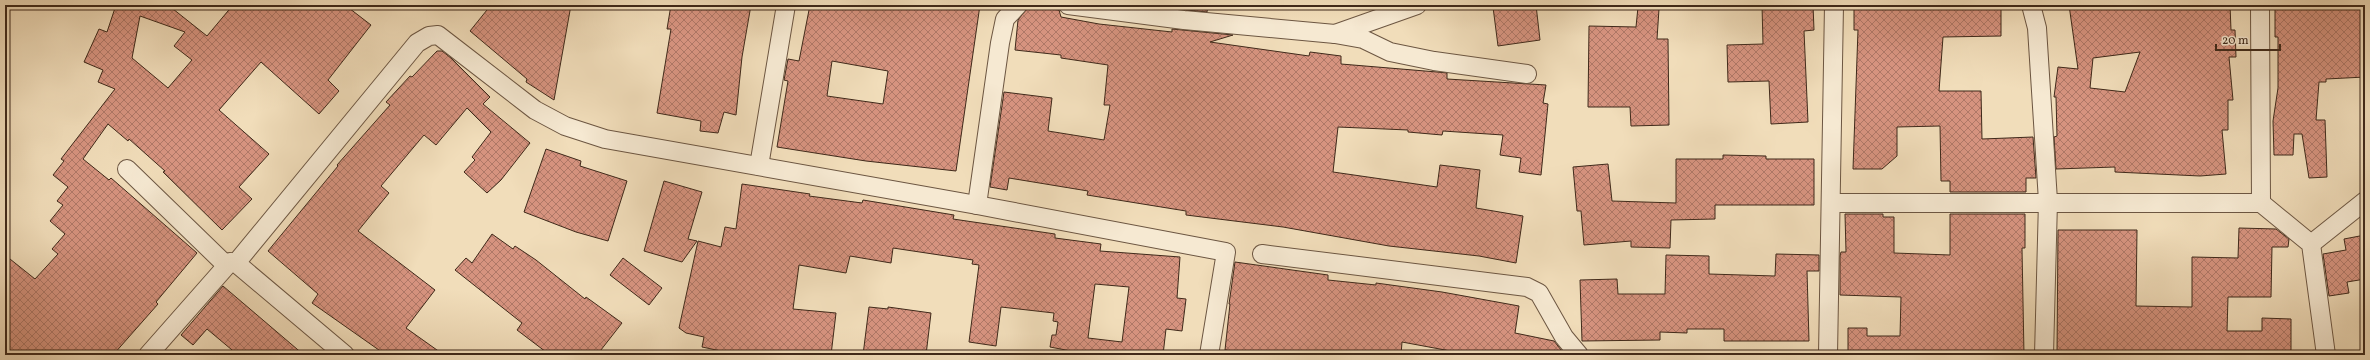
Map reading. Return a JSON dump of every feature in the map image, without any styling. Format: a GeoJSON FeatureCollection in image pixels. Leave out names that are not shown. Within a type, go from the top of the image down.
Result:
{"type":"FeatureCollection","features":[{"type":"Feature","properties":{"kind":"street"},"geometry":{"type":"LineString","coordinates":[[759,166],[786,5]]}},
{"type":"Feature","properties":{"kind":"street"},"geometry":{"type":"LineString","coordinates":[[978,205],[1000,43],[1005,19],[1018,5]]}},
{"type":"Feature","properties":{"kind":"street"},"geometry":{"type":"LineString","coordinates":[[1068,5],[1184,20],[1335,34],[1363,39],[1390,52],[1419,58],[1528,74]]}},
{"type":"Feature","properties":{"kind":"street"},"geometry":{"type":"LineString","coordinates":[[1335,34],[1417,5]]}},
{"type":"Feature","properties":{"kind":"street"},"geometry":{"type":"LineString","coordinates":[[1828,355],[1834,5]]}},
{"type":"Feature","properties":{"kind":"street"},"geometry":{"type":"LineString","coordinates":[[2031,5],[2038,28],[2048,201],[2044,355]]}},
{"type":"Feature","properties":{"kind":"street"},"geometry":{"type":"LineString","coordinates":[[2260,5],[2261,203]]}},
{"type":"Feature","properties":{"kind":"street"},"geometry":{"type":"LineString","coordinates":[[148,355],[231,264],[417,43],[429,36],[438,35],[535,110],[565,126],[605,139],[978,205],[1226,252],[1209,355]]}},
{"type":"Feature","properties":{"kind":"street"},"geometry":{"type":"LineString","coordinates":[[127,169],[231,264],[345,355]]}},
{"type":"Feature","properties":{"kind":"street"},"geometry":{"type":"LineString","coordinates":[[1831,203],[2048,201],[2261,203],[2311,244],[2326,355]]}},
{"type":"Feature","properties":{"kind":"street"},"geometry":{"type":"LineString","coordinates":[[2311,244],[2365,201]]}},
{"type":"Feature","properties":{"kind":"street"},"geometry":{"type":"LineString","coordinates":[[1262,254],[1527,287],[1539,293],[1564,337],[1579,355]]}},
{"type":"Feature","properties":{"kind":"building"},"geometry":{"type":"Polygon","coordinates":[[[116,5],[168,5],[207,36],[233,5],[345,5],[371,25],[328,80],[339,91],[319,114],[261,62],[219,110],[269,154],[239,187],[252,199],[222,230],[163,172],[165,171],[129,139],[128,141],[108,124],[83,159],[109,180],[111,178],[197,253],[156,302],[158,304],[113,355],[5,355],[5,255],[35,279],[58,254],[52,249],[65,234],[50,221],[63,205],[57,201],[68,187],[53,175],[64,161],[61,159],[115,89],[98,82],[103,70],[84,62],[99,29],[107,32],[116,5]],[[140,16],[132,58],[168,88],[192,60],[174,46],[185,32],[140,16]]]}},
{"type":"Feature","properties":{"kind":"building"},"geometry":{"type":"Polygon","coordinates":[[[491,5],[571,5],[554,100],[526,82],[527,79],[470,31],[491,5]]]}},
{"type":"Feature","properties":{"kind":"building"},"geometry":{"type":"Polygon","coordinates":[[[671,5],[751,5],[742,57],[736,115],[724,112],[718,133],[700,131],[701,121],[657,113],[671,29],[667,29],[671,5]]]}},
{"type":"Feature","properties":{"kind":"building"},"geometry":{"type":"Polygon","coordinates":[[[810,5],[980,5],[956,171],[866,161],[777,147],[788,81],[784,80],[788,59],[799,61],[810,5]],[[832,61],[827,96],[883,104],[888,71],[832,61]]]}},
{"type":"Feature","properties":{"kind":"building"},"geometry":{"type":"Polygon","coordinates":[[[1186,5],[1208,5],[1207,12],[1186,10],[1186,5]]]}},
{"type":"Feature","properties":{"kind":"building"},"geometry":{"type":"Polygon","coordinates":[[[1506,5],[1536,5],[1540,40],[1498,46],[1493,7],[1506,5]]]}},
{"type":"Feature","properties":{"kind":"building"},"geometry":{"type":"Polygon","coordinates":[[[1762,5],[1813,5],[1814,30],[1804,31],[1808,122],[1771,124],[1769,81],[1728,82],[1727,45],[1763,44],[1762,5]]]}},
{"type":"Feature","properties":{"kind":"building"},"geometry":{"type":"Polygon","coordinates":[[[1854,5],[2001,5],[2001,36],[1943,37],[1939,91],[1981,91],[1982,139],[2033,137],[2036,178],[2026,178],[2026,192],[1950,192],[1950,181],[1941,181],[1940,126],[1897,127],[1897,156],[1882,169],[1853,169],[1858,30],[1854,30],[1854,5]]]}},
{"type":"Feature","properties":{"kind":"building"},"geometry":{"type":"Polygon","coordinates":[[[2069,5],[2230,5],[2231,30],[2235,30],[2236,57],[2229,57],[2233,100],[2228,100],[2228,130],[2222,130],[2226,174],[2200,176],[2115,172],[2115,167],[2056,169],[2054,137],[2057,136],[2056,97],[2054,97],[2058,67],[2078,69],[2069,5]],[[2140,52],[2093,58],[2090,88],[2125,92],[2140,52]]]}},
{"type":"Feature","properties":{"kind":"building"},"geometry":{"type":"Polygon","coordinates":[[[2275,5],[2365,7],[2365,77],[2326,79],[2326,82],[2319,82],[2316,120],[2325,120],[2327,177],[2309,178],[2302,134],[2294,134],[2293,155],[2274,155],[2273,121],[2278,88],[2278,37],[2275,37],[2275,5]]]}},
{"type":"Feature","properties":{"kind":"building"},"geometry":{"type":"Polygon","coordinates":[[[1028,7],[1059,10],[1061,17],[1099,24],[1172,32],[1172,29],[1233,35],[1210,42],[1309,56],[1310,52],[1341,56],[1341,64],[1447,73],[1447,79],[1546,85],[1543,103],[1548,104],[1541,175],[1519,172],[1521,158],[1500,155],[1503,135],[1443,131],[1442,135],[1408,132],[1408,130],[1338,127],[1333,172],[1437,187],[1440,165],[1480,170],[1476,208],[1523,216],[1516,263],[1479,256],[1389,246],[1283,227],[1186,215],[1186,211],[1087,195],[1088,191],[1009,178],[1007,190],[990,187],[1004,92],[1052,98],[1048,131],[1104,140],[1110,105],[1104,105],[1108,65],[1061,58],[1061,55],[1015,50],[1018,20],[1028,7]]]}},
{"type":"Feature","properties":{"kind":"building"},"geometry":{"type":"Polygon","coordinates":[[[1638,7],[1659,9],[1657,39],[1668,39],[1669,125],[1631,126],[1630,107],[1588,107],[1589,26],[1636,27],[1638,7]]]}},
{"type":"Feature","properties":{"kind":"building"},"geometry":{"type":"Polygon","coordinates":[[[437,51],[442,51],[451,58],[490,97],[483,104],[530,143],[501,180],[487,193],[464,172],[475,160],[472,157],[491,132],[467,108],[436,145],[424,135],[381,186],[389,193],[358,231],[435,290],[406,328],[444,355],[386,355],[312,303],[318,294],[268,251],[338,166],[337,165],[390,105],[386,102],[410,76],[412,77],[437,51]]]}},
{"type":"Feature","properties":{"kind":"building"},"geometry":{"type":"Polygon","coordinates":[[[546,149],[581,161],[580,166],[627,181],[608,241],[576,232],[524,212],[546,149]]]}},
{"type":"Feature","properties":{"kind":"building"},"geometry":{"type":"Polygon","coordinates":[[[1723,155],[1766,156],[1766,159],[1814,159],[1814,205],[1715,205],[1715,219],[1671,220],[1670,248],[1631,247],[1631,241],[1584,245],[1581,211],[1577,211],[1573,167],[1608,164],[1612,201],[1676,203],[1676,159],[1723,159],[1723,155]]]}},
{"type":"Feature","properties":{"kind":"building"},"geometry":{"type":"Polygon","coordinates":[[[664,181],[702,192],[688,239],[697,241],[682,262],[644,251],[664,181]]]}},
{"type":"Feature","properties":{"kind":"building"},"geometry":{"type":"Polygon","coordinates":[[[742,184],[810,194],[809,196],[862,203],[863,200],[954,215],[953,219],[1055,234],[1055,238],[1101,244],[1100,251],[1180,257],[1177,298],[1186,299],[1182,331],[1166,329],[1163,355],[1092,355],[1050,347],[1052,335],[1056,335],[1058,322],[1053,321],[1054,313],[1001,307],[996,346],[969,342],[979,265],[972,264],[973,260],[893,248],[891,263],[850,256],[846,273],[799,265],[793,309],[836,313],[831,355],[740,355],[702,347],[704,337],[686,333],[679,328],[698,241],[721,247],[725,227],[736,229],[742,184]],[[1095,284],[1088,338],[1122,342],[1129,287],[1095,284]]]}},
{"type":"Feature","properties":{"kind":"building"},"geometry":{"type":"Polygon","coordinates":[[[1845,214],[1883,214],[1883,217],[1894,217],[1894,253],[1950,255],[1950,214],[2025,214],[2025,248],[2022,248],[2024,355],[1848,355],[1848,328],[1867,328],[1867,336],[1900,336],[1901,297],[1840,295],[1840,256],[1841,252],[1846,252],[1845,214]]]}},
{"type":"Feature","properties":{"kind":"building"},"geometry":{"type":"Polygon","coordinates":[[[2239,228],[2276,229],[2289,239],[2288,247],[2272,247],[2271,297],[2228,297],[2227,331],[2262,331],[2262,318],[2291,319],[2291,355],[2057,355],[2058,230],[2137,230],[2136,306],[2192,307],[2192,257],[2238,258],[2239,228]]]}},
{"type":"Feature","properties":{"kind":"building"},"geometry":{"type":"Polygon","coordinates":[[[492,234],[513,249],[515,246],[536,260],[585,299],[586,297],[622,323],[597,355],[550,355],[517,330],[522,323],[455,270],[466,258],[472,263],[492,234]]]}},
{"type":"Feature","properties":{"kind":"building"},"geometry":{"type":"Polygon","coordinates":[[[2365,235],[2365,279],[2347,282],[2349,293],[2329,296],[2323,254],[2346,250],[2344,239],[2365,235]]]}},
{"type":"Feature","properties":{"kind":"building"},"geometry":{"type":"Polygon","coordinates":[[[1776,254],[1819,255],[1819,271],[1807,271],[1809,341],[1724,341],[1724,329],[1687,329],[1687,333],[1660,332],[1660,340],[1582,341],[1580,280],[1617,279],[1618,294],[1665,294],[1666,255],[1709,256],[1709,274],[1775,276],[1776,254]]]}},
{"type":"Feature","properties":{"kind":"building"},"geometry":{"type":"Polygon","coordinates":[[[623,258],[662,288],[649,305],[610,275],[623,258]]]}},
{"type":"Feature","properties":{"kind":"building"},"geometry":{"type":"Polygon","coordinates":[[[1235,262],[1328,275],[1328,280],[1376,285],[1376,283],[1442,292],[1519,306],[1515,333],[1554,341],[1565,355],[1472,355],[1402,342],[1401,355],[1267,355],[1225,350],[1229,304],[1235,262]]]}},
{"type":"Feature","properties":{"kind":"building"},"geometry":{"type":"Polygon","coordinates":[[[223,286],[304,355],[238,355],[207,329],[193,345],[181,335],[223,286]]]}},
{"type":"Feature","properties":{"kind":"building"},"geometry":{"type":"Polygon","coordinates":[[[869,307],[888,309],[888,307],[931,313],[926,355],[863,355],[869,307]]]}}]}
